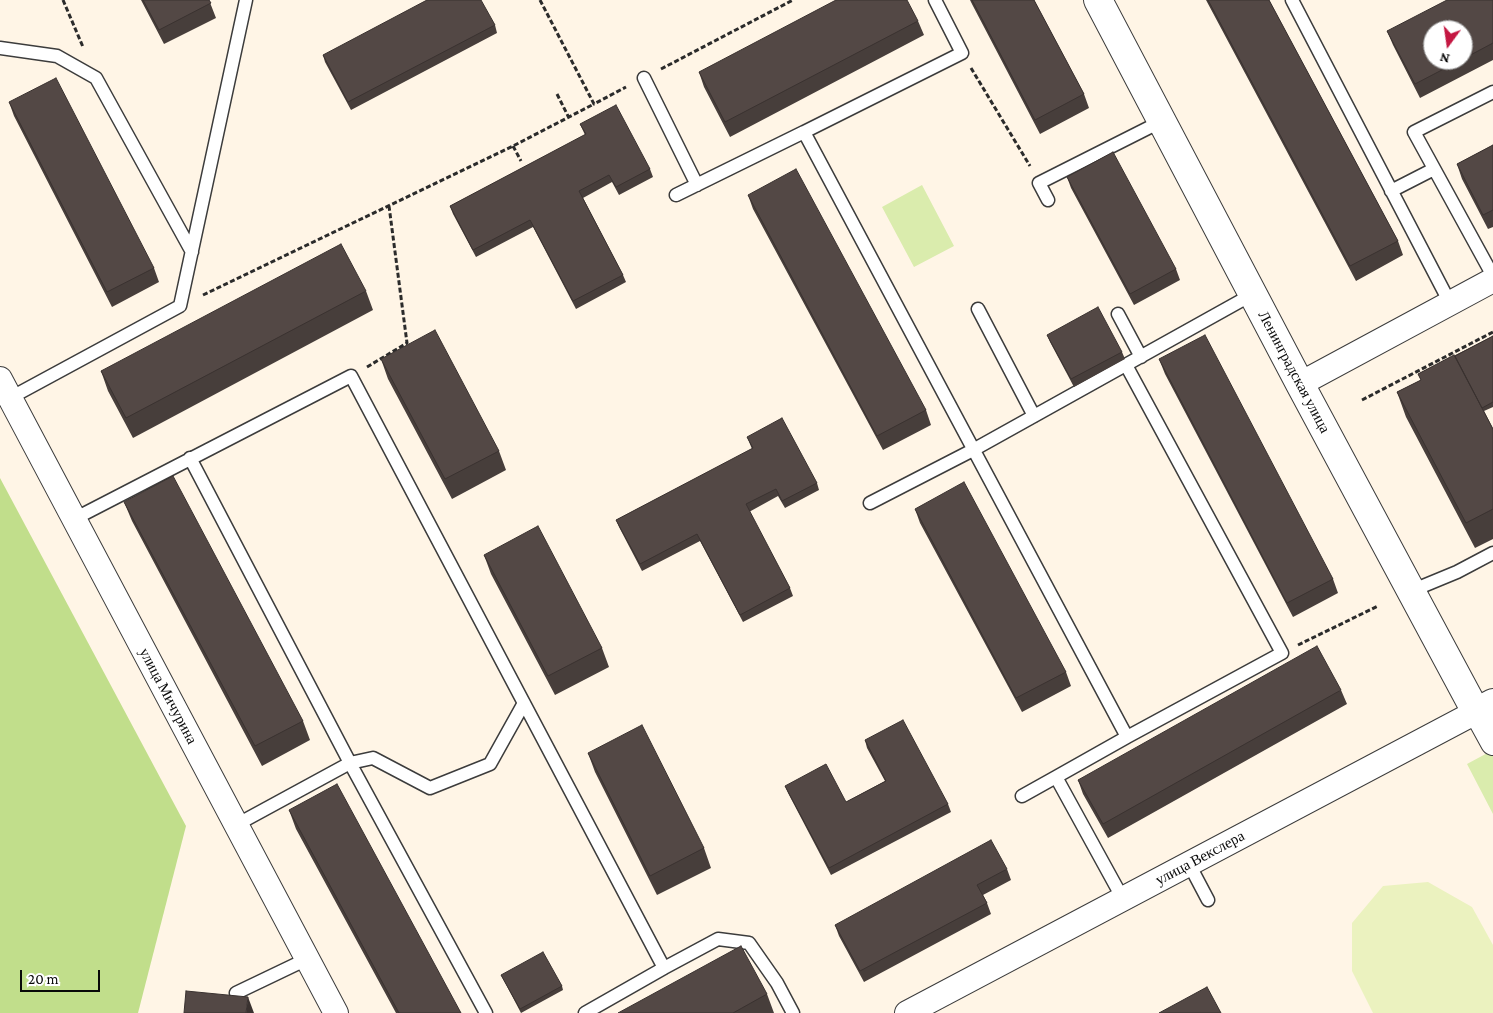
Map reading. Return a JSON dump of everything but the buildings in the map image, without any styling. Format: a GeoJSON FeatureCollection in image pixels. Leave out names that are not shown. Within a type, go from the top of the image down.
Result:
{"type":"FeatureCollection","features":[{"type":"Feature","properties":{"kind":"street","name":"Ленинградская улица"},"geometry":{"type":"LineString","coordinates":[[1098,0],[1411,591],[1485,707],[1493,743]]}},
{"type":"Feature","properties":{"kind":"street"},"geometry":{"type":"LineString","coordinates":[[1300,384],[1493,280]]}},
{"type":"Feature","properties":{"kind":"street","name":"улица Мичурина"},"geometry":{"type":"LineString","coordinates":[[5,389],[336,1013]]}},
{"type":"Feature","properties":{"kind":"street","name":"улица Векслера"},"geometry":{"type":"LineString","coordinates":[[907,1013],[1485,707]]}},
{"type":"Feature","properties":{"kind":"lane"},"geometry":{"type":"LineString","coordinates":[[5,389],[180,306],[246,0]]}},
{"type":"Feature","properties":{"kind":"lane"},"geometry":{"type":"LineString","coordinates":[[676,195],[962,53],[935,0]]}},
{"type":"Feature","properties":{"kind":"lane"},"geometry":{"type":"LineString","coordinates":[[1292,0],[1450,303]]}},
{"type":"Feature","properties":{"kind":"lane"},"geometry":{"type":"LineString","coordinates":[[0,48],[57,56],[96,78],[192,252]]}},
{"type":"Feature","properties":{"kind":"lane"},"geometry":{"type":"LineString","coordinates":[[644,78],[696,185]]}},
{"type":"Feature","properties":{"kind":"lane"},"geometry":{"type":"LineString","coordinates":[[1493,92],[1414,132],[1493,276]]}},
{"type":"Feature","properties":{"kind":"lane"},"geometry":{"type":"LineString","coordinates":[[1048,200],[1039,183],[1162,121]]}},
{"type":"Feature","properties":{"kind":"lane"},"geometry":{"type":"LineString","coordinates":[[804,132],[1127,737]]}},
{"type":"Feature","properties":{"kind":"lane"},"geometry":{"type":"LineString","coordinates":[[1391,191],[1434,169]]}},
{"type":"Feature","properties":{"kind":"lane"},"geometry":{"type":"LineString","coordinates":[[870,503],[973,450],[1253,294]]}},
{"type":"Feature","properties":{"kind":"lane"},"geometry":{"type":"LineString","coordinates":[[978,309],[1034,416]]}},
{"type":"Feature","properties":{"kind":"lane"},"geometry":{"type":"LineString","coordinates":[[1118,314],[1141,357]]}},
{"type":"Feature","properties":{"kind":"lane"},"geometry":{"type":"LineString","coordinates":[[1022,796],[1282,653],[1126,365]]}},
{"type":"Feature","properties":{"kind":"lane"},"geometry":{"type":"LineString","coordinates":[[74,519],[351,376],[664,968]]}},
{"type":"Feature","properties":{"kind":"lane"},"geometry":{"type":"LineString","coordinates":[[190,458],[350,763],[486,1013]]}},
{"type":"Feature","properties":{"kind":"lane"},"geometry":{"type":"LineString","coordinates":[[1411,591],[1457,572],[1493,554]]}},
{"type":"Feature","properties":{"kind":"lane"},"geometry":{"type":"LineString","coordinates":[[236,825],[350,763],[373,758],[430,788],[490,764],[524,703]]}},
{"type":"Feature","properties":{"kind":"lane"},"geometry":{"type":"LineString","coordinates":[[1056,777],[1123,899]]}},
{"type":"Feature","properties":{"kind":"lane"},"geometry":{"type":"LineString","coordinates":[[1189,864],[1208,900]]}},
{"type":"Feature","properties":{"kind":"lane"},"geometry":{"type":"LineString","coordinates":[[585,1013],[718,939],[749,943],[777,983],[793,1013]]}},
{"type":"Feature","properties":{"kind":"lane"},"geometry":{"type":"LineString","coordinates":[[236,993],[307,959]]}},
{"type":"Feature","properties":{"kind":"path"},"geometry":{"type":"LineString","coordinates":[[63,0],[96,78]]}},
{"type":"Feature","properties":{"kind":"path"},"geometry":{"type":"LineString","coordinates":[[540,0],[594,104]]}},
{"type":"Feature","properties":{"kind":"path"},"geometry":{"type":"LineString","coordinates":[[180,306],[513,146],[793,0]]}},
{"type":"Feature","properties":{"kind":"path"},"geometry":{"type":"LineString","coordinates":[[962,53],[1039,183]]}},
{"type":"Feature","properties":{"kind":"path"},"geometry":{"type":"LineString","coordinates":[[557,94],[569,118]]}},
{"type":"Feature","properties":{"kind":"path"},"geometry":{"type":"LineString","coordinates":[[513,146],[521,161]]}},
{"type":"Feature","properties":{"kind":"path"},"geometry":{"type":"LineString","coordinates":[[351,376],[406,344],[389,206]]}},
{"type":"Feature","properties":{"kind":"path"},"geometry":{"type":"LineString","coordinates":[[1362,400],[1493,332]]}},
{"type":"Feature","properties":{"kind":"path"},"geometry":{"type":"LineString","coordinates":[[1282,653],[1378,606]]}},
{"type":"Feature","properties":{"kind":"green space"},"geometry":{"type":"Polygon","coordinates":[[[922,185],[954,246],[914,267],[882,207],[922,185]]]}},
{"type":"Feature","properties":{"kind":"green space"},"geometry":{"type":"Polygon","coordinates":[[[0,478],[186,826],[138,1013],[0,1013],[0,478]]]}},
{"type":"Feature","properties":{"kind":"green space"},"geometry":{"type":"Polygon","coordinates":[[[1493,750],[1493,814],[1467,764],[1493,750]]]}},
{"type":"Feature","properties":{"kind":"green space"},"geometry":{"type":"Polygon","coordinates":[[[1428,882],[1472,907],[1493,945],[1493,1013],[1373,1013],[1352,971],[1352,923],[1383,886],[1428,882]]]}}]}
